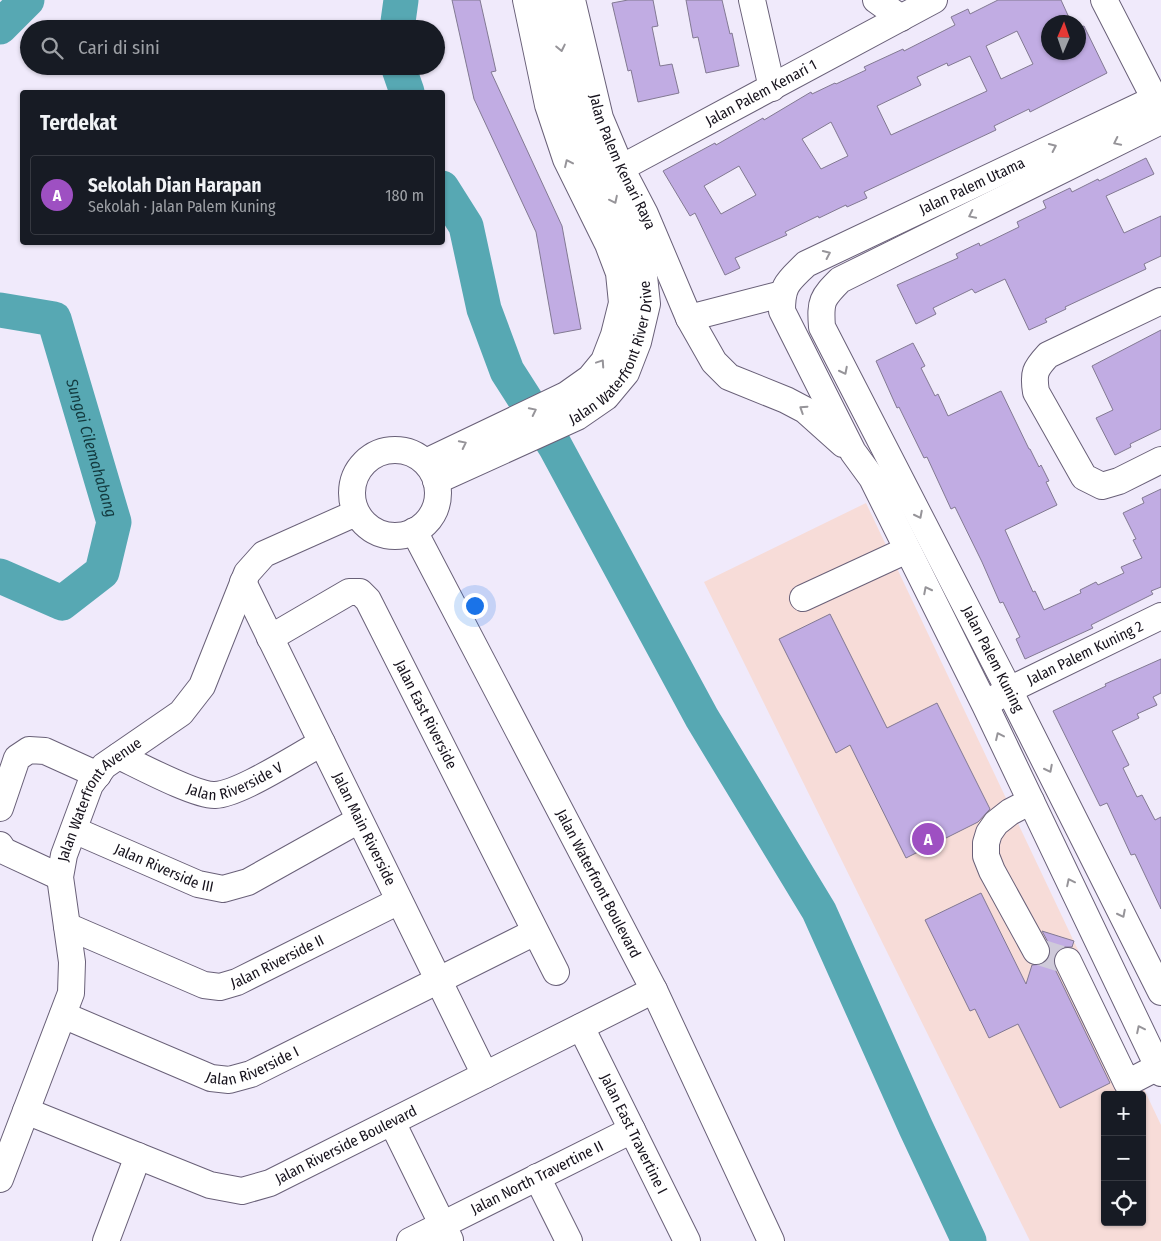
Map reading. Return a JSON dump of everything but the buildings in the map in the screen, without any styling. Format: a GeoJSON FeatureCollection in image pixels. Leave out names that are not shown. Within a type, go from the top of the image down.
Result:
{"type":"FeatureCollection","features":[{"type":"Feature","properties":{"kind":"street","name":"Jalan Waterfront River Drive"},"geometry":{"type":"LineString","coordinates":[[526,0],[548,105],[566,159],[608,244],[619,273],[622,303],[614,335],[604,361],[571,406]]}},
{"type":"Feature","properties":{"kind":"street","name":"Jalan Waterfront River Drive"},"geometry":{"type":"LineString","coordinates":[[431,471],[571,406],[606,396],[626,373],[638,342],[647,304],[643,267],[631,235],[589,150],[572,98],[551,0]]}},
{"type":"Feature","properties":{"kind":"street","name":"Jalan Palem Kenari Raya"},"geometry":{"type":"LineString","coordinates":[[572,0],[600,118],[621,168],[646,214],[689,318]]}},
{"type":"Feature","properties":{"kind":"street"},"geometry":{"type":"LineString","coordinates":[[752,0],[772,88]]}},
{"type":"Feature","properties":{"kind":"street"},"geometry":{"type":"LineString","coordinates":[[876,0],[901,18]]}},
{"type":"Feature","properties":{"kind":"street","name":"Jalan Palem Kenari 1"},"geometry":{"type":"LineString","coordinates":[[621,168],[934,0]]}},
{"type":"Feature","properties":{"kind":"street"},"geometry":{"type":"LineString","coordinates":[[1104,0],[1160,107]]}},
{"type":"Feature","properties":{"kind":"street","name":"Jalan Palem Utama"},"geometry":{"type":"LineString","coordinates":[[785,288],[806,264],[1160,107]]}},
{"type":"Feature","properties":{"kind":"street","name":"Jalan Palem Utama"},"geometry":{"type":"LineString","coordinates":[[822,328],[821,308],[826,294],[840,280],[1160,107]]}},
{"type":"Feature","properties":{"kind":"street"},"geometry":{"type":"LineString","coordinates":[[689,318],[785,288]]}},
{"type":"Feature","properties":{"kind":"street","name":"Jalan Palem Kuning"},"geometry":{"type":"LineString","coordinates":[[785,288],[782,311],[853,452],[872,478],[985,705],[1160,1070]]}},
{"type":"Feature","properties":{"kind":"street"},"geometry":{"type":"LineString","coordinates":[[1161,301],[1048,355],[1038,366],[1034,377],[1036,392],[1084,477],[1102,486],[1119,481],[1161,460]]}},
{"type":"Feature","properties":{"kind":"street","name":"Jalan Palem Kuning"},"geometry":{"type":"LineString","coordinates":[[689,318],[714,362],[729,377],[786,400],[805,410],[853,452]]}},
{"type":"Feature","properties":{"kind":"street","name":"Jalan Palem Kuning"},"geometry":{"type":"LineString","coordinates":[[822,328],[1009,690],[1161,992]]}},
{"type":"Feature","properties":{"kind":"street"},"geometry":{"type":"LineString","coordinates":[[396,449],[412,453],[431,471],[438,495],[434,510],[426,522],[414,531],[398,536],[381,534],[367,526],[356,513],[351,495],[354,477],[364,462],[379,452],[396,449]]}},
{"type":"Feature","properties":{"kind":"street","name":"Jalan Waterfront Avenue"},"geometry":{"type":"LineString","coordinates":[[0,1179],[71,993],[72,962],[60,877],[64,855],[90,785],[104,766],[182,713],[202,686],[247,573],[264,554],[356,513]]}},
{"type":"Feature","properties":{"kind":"street","name":"Jalan Waterfront Boulevard"},"geometry":{"type":"LineString","coordinates":[[414,531],[654,990],[771,1241]]}},
{"type":"Feature","properties":{"kind":"street"},"geometry":{"type":"LineString","coordinates":[[803,598],[907,550]]}},
{"type":"Feature","properties":{"kind":"street","name":"Jalan Main Riverside"},"geometry":{"type":"LineString","coordinates":[[243,582],[485,1075]]}},
{"type":"Feature","properties":{"kind":"street","name":"Jalan East Riverside"},"geometry":{"type":"LineString","coordinates":[[270,638],[349,592],[360,592],[368,600],[556,972]]}},
{"type":"Feature","properties":{"kind":"street","name":"Jalan Palem Kuning 2"},"geometry":{"type":"LineString","coordinates":[[985,705],[1009,690],[1161,616]]}},
{"type":"Feature","properties":{"kind":"street","name":"Jalan Riverside V"},"geometry":{"type":"LineString","coordinates":[[119,756],[197,791],[214,795],[236,790],[322,743]]}},
{"type":"Feature","properties":{"kind":"street"},"geometry":{"type":"LineString","coordinates":[[0,808],[17,758],[29,750],[45,752],[98,775]]}},
{"type":"Feature","properties":{"kind":"street"},"geometry":{"type":"LineString","coordinates":[[1031,801],[1010,812],[996,823],[989,833],[986,843],[986,856],[992,871],[1036,950]]}},
{"type":"Feature","properties":{"kind":"street","name":"Jalan Riverside III"},"geometry":{"type":"LineString","coordinates":[[74,830],[198,884],[223,889],[248,882],[359,820]]}},
{"type":"Feature","properties":{"kind":"street"},"geometry":{"type":"LineString","coordinates":[[0,846],[4,851],[60,877]]}},
{"type":"Feature","properties":{"kind":"street","name":"Jalan Riverside II"},"geometry":{"type":"LineString","coordinates":[[67,926],[204,985],[220,988],[237,982],[399,901]]}},
{"type":"Feature","properties":{"kind":"street"},"geometry":{"type":"LineString","coordinates":[[438,980],[535,932]]}},
{"type":"Feature","properties":{"kind":"street"},"geometry":{"type":"LineString","coordinates":[[1068,961],[1126,1083],[1160,1070]]}},
{"type":"Feature","properties":{"kind":"street","name":"Jalan Riverside I"},"geometry":{"type":"LineString","coordinates":[[63,1015],[210,1078],[229,1080],[251,1074],[438,980]]}},
{"type":"Feature","properties":{"kind":"street","name":"Jalan Riverside Boulevard"},"geometry":{"type":"LineString","coordinates":[[26,1111],[210,1185],[242,1191],[270,1183],[654,990]]}},
{"type":"Feature","properties":{"kind":"street","name":"Jalan East Travertine I"},"geometry":{"type":"LineString","coordinates":[[581,1026],[687,1241]]}},
{"type":"Feature","properties":{"kind":"street"},"geometry":{"type":"LineString","coordinates":[[392,1122],[446,1233]]}},
{"type":"Feature","properties":{"kind":"street","name":"Jalan North Travertine II"},"geometry":{"type":"LineString","coordinates":[[410,1241],[446,1233],[537,1177],[632,1130]]}},
{"type":"Feature","properties":{"kind":"street"},"geometry":{"type":"LineString","coordinates":[[106,1241],[138,1156]]}},
{"type":"Feature","properties":{"kind":"street"},"geometry":{"type":"LineString","coordinates":[[537,1177],[569,1241]]}},
{"type":"Feature","properties":{"kind":"shaded area"},"geometry":{"type":"Polygon","coordinates":[[[866,503],[1145,1091],[1101,1091],[1101,1226],[1146,1226],[1146,1093],[1161,1125],[1161,1241],[1030,1241],[704,582],[866,503]]]}},
{"type":"Feature","properties":{"kind":"waterway","name":"Sungai Cilemahabang"},"geometry":{"type":"LineString","coordinates":[[0,27],[27,0]]}},
{"type":"Feature","properties":{"kind":"waterway"},"geometry":{"type":"LineString","coordinates":[[398,20],[401,0]]}},
{"type":"Feature","properties":{"kind":"waterway"},"geometry":{"type":"LineString","coordinates":[[401,75],[406,90]]}},
{"type":"Feature","properties":{"kind":"waterway"},"geometry":{"type":"LineString","coordinates":[[445,193],[466,226],[484,309],[507,371],[555,446],[702,718],[819,911],[969,1241]]}},
{"type":"Feature","properties":{"kind":"waterway","name":"Sungai Cilemahabang"},"geometry":{"type":"LineString","coordinates":[[0,310],[54,319],[114,522],[102,572],[62,603],[0,576]]}},
{"type":"Feature","properties":{"kind":"tunnel"},"geometry":{"type":"LineString","coordinates":[[1036,951],[1068,961]]}},
{"type":"Feature","properties":{"kind":"place","name":"Sekolah Dian Harapan"},"geometry":{"type":"Point","coordinates":[928,839]}}]}
